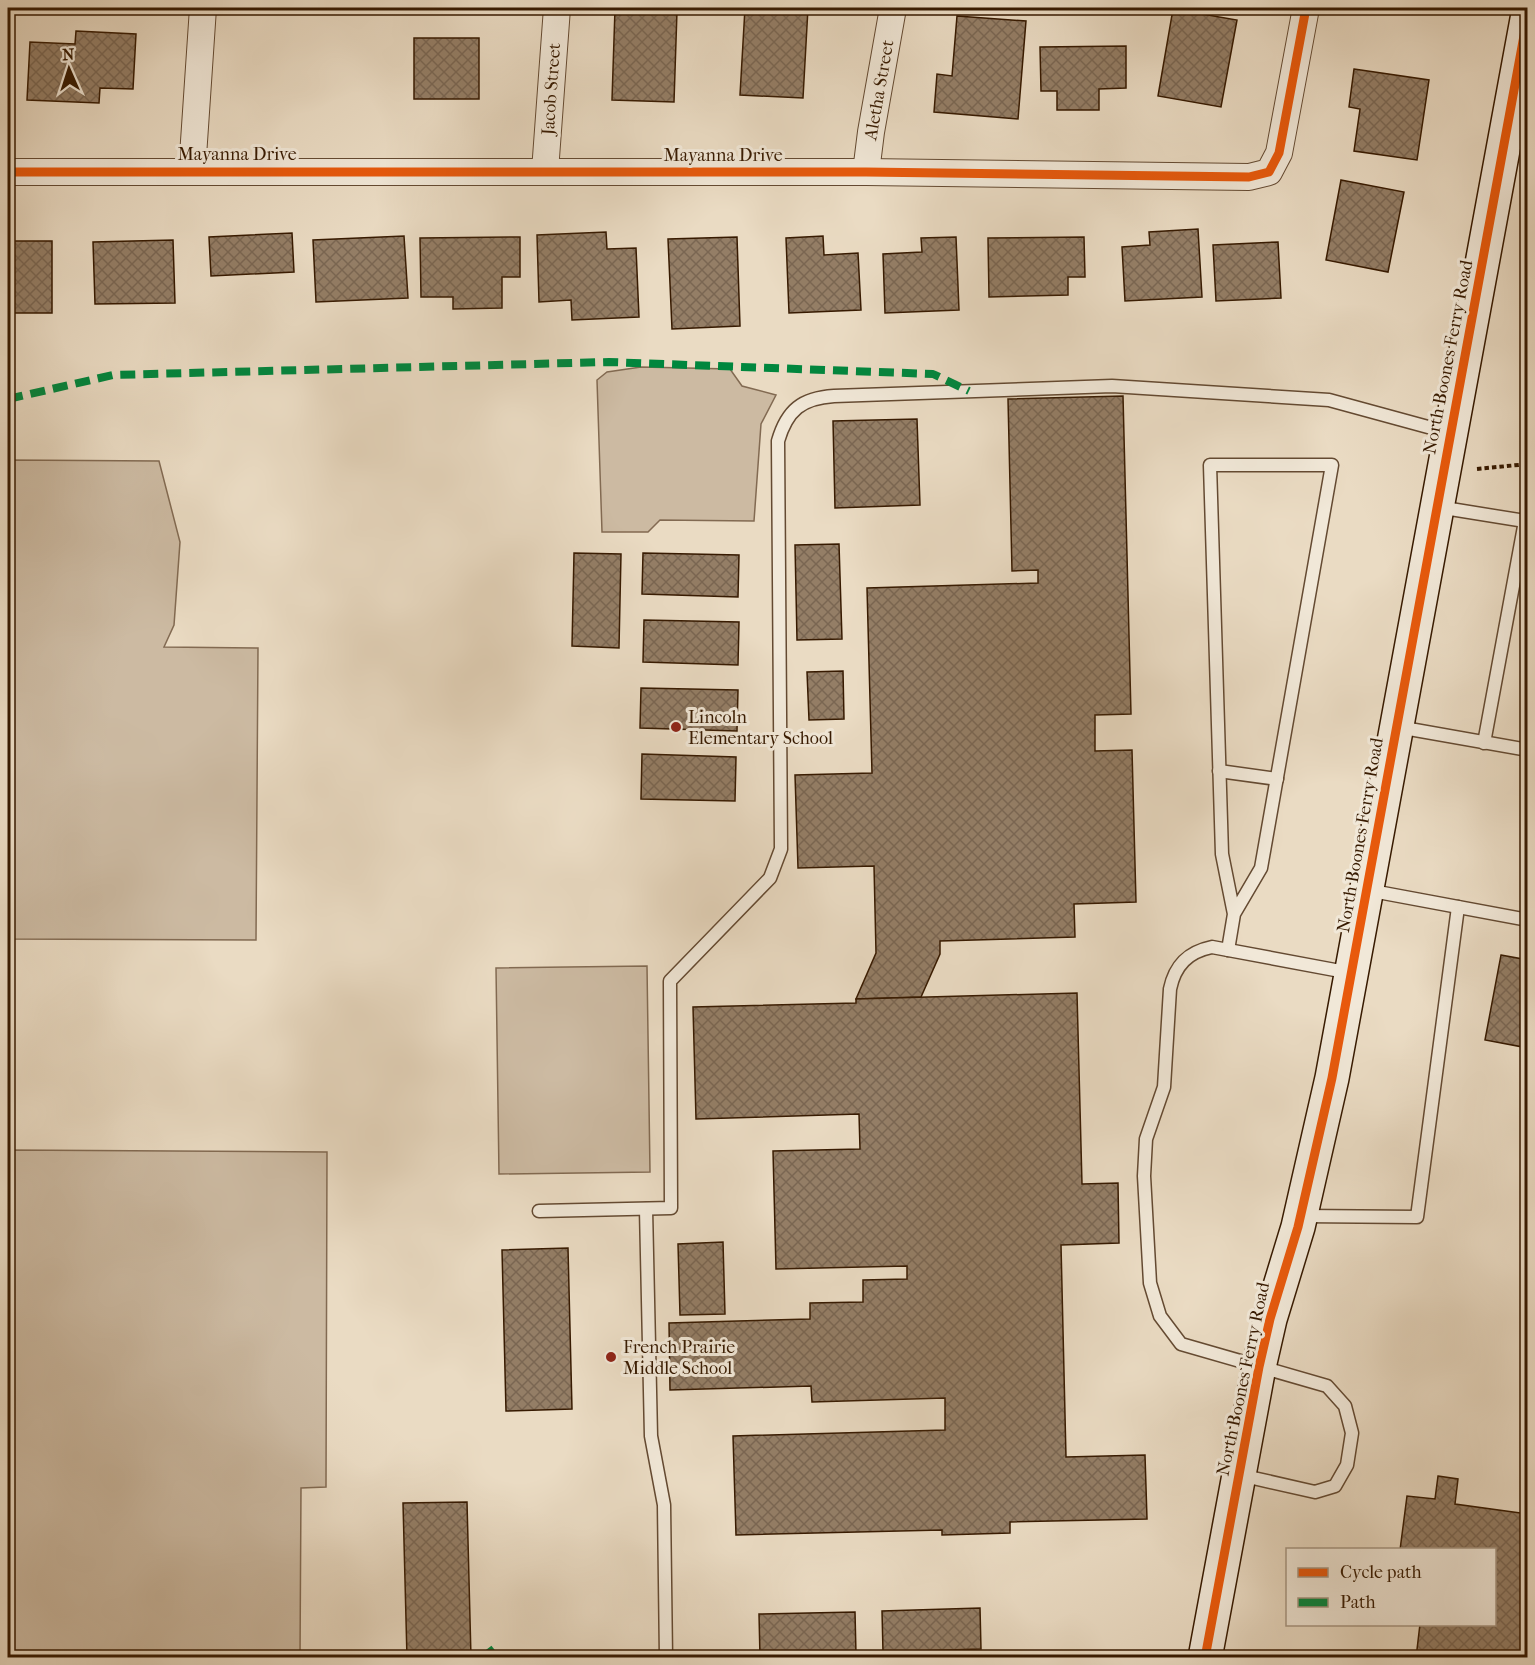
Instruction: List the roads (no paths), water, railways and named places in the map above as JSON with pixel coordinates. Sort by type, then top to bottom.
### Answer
[{"type":"main road","name":"North Boones Ferry Road","points":[[1205,1658],[1259,1367],[1270,1319],[1300,1216],[1332,1078],[1527,14]]},
{"type":"street","points":[[192,171],[203,8]]},
{"type":"street","name":"Jacob Street","points":[[545,171],[557,8]]},
{"type":"street","name":"Aletha Street","points":[[866,172],[892,8]]},
{"type":"street","name":"Mayanna Drive","points":[[8,172],[866,172],[1249,177],[1269,172],[1279,153],[1306,8]]},
{"type":"lane","points":[[539,1211],[671,1208],[670,981],[770,878],[781,849],[778,441],[791,412],[804,402],[826,396],[1112,386],[1329,400],[1451,433]]},
{"type":"lane","points":[[1228,950],[1234,914],[1222,854],[1210,465],[1332,465],[1261,868],[1234,914]]},
{"type":"lane","points":[[1437,507],[1526,519],[1484,743]]},
{"type":"lane","points":[[1397,727],[1527,750]]},
{"type":"lane","points":[[1219,771],[1277,779]]},
{"type":"lane","points":[[1367,890],[1527,920]]},
{"type":"lane","points":[[1300,1216],[1417,1217],[1458,907]]},
{"type":"lane","points":[[1238,1475],[1315,1492],[1335,1486],[1347,1465],[1352,1433],[1345,1406],[1327,1386],[1181,1344],[1160,1316],[1150,1283],[1144,1176],[1146,1139],[1164,1087],[1172,977],[1183,960],[1199,950],[1212,947],[1352,973]]},
{"type":"lane","points":[[646,1209],[651,1437],[664,1505],[666,1658]]},
{"type":"place","name":"Lincoln Elementary School","points":[[676,727]]},
{"type":"place","name":"French Prairie Middle School","points":[[611,1357]]}]
